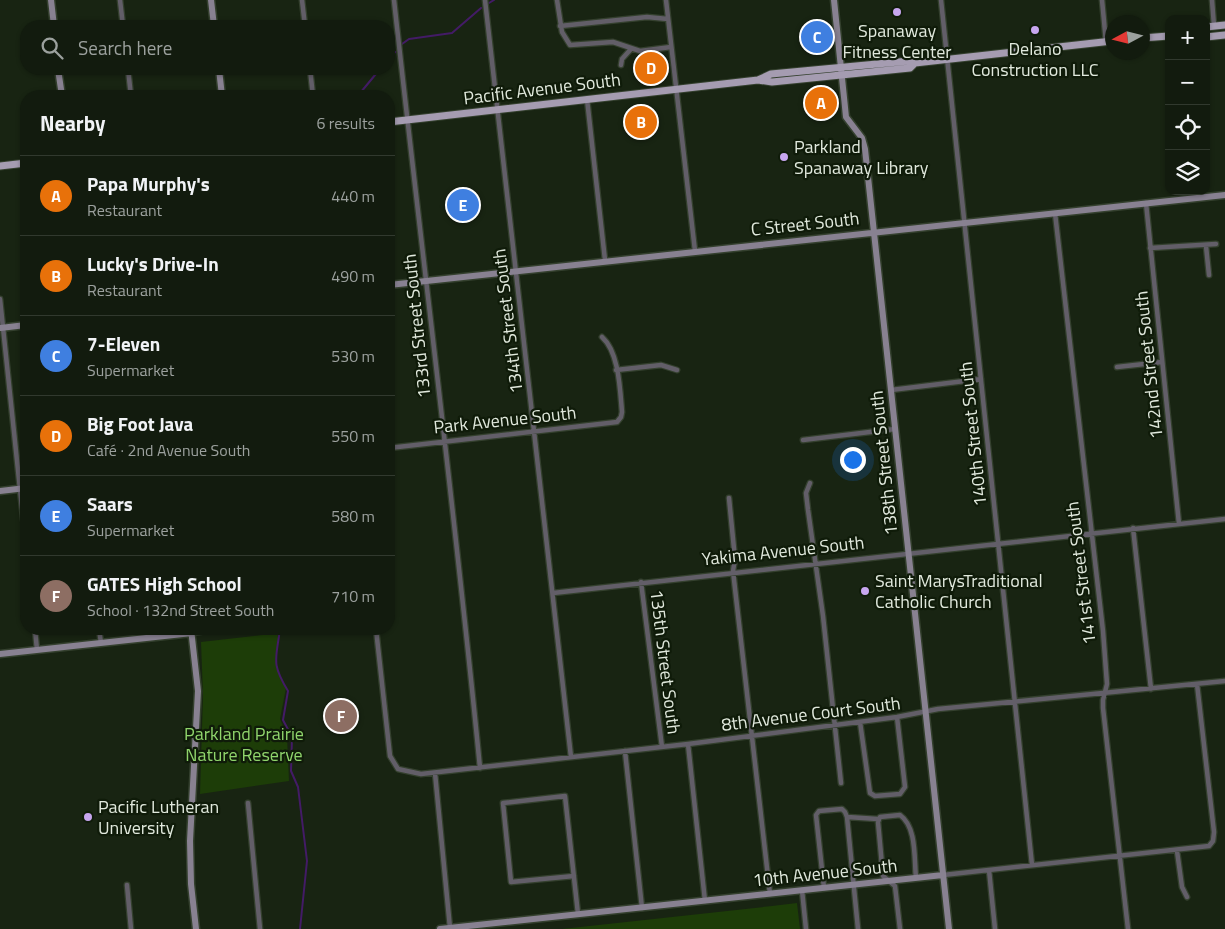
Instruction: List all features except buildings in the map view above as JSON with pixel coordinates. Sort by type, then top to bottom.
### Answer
[{"type":"main road","points":[[1210,26],[1225,25]]},
{"type":"main road","points":[[1210,37],[1225,35]]},
{"type":"main road","points":[[1150,37],[1165,36]]},
{"type":"main road","name":"Pacific Avenue South","points":[[758,80],[771,74],[909,61],[915,63],[947,60],[1105,42]]},
{"type":"main road","name":"Pacific Avenue South","points":[[395,121],[676,88],[758,80],[772,82],[910,68],[915,63]]},
{"type":"main road","points":[[0,166],[20,164]]},
{"type":"street","points":[[51,0],[53,20]]},
{"type":"street","points":[[120,0],[122,20]]},
{"type":"street","points":[[211,0],[213,20]]},
{"type":"street","points":[[302,0],[304,20]]},
{"type":"street","name":"133rd Street South","points":[[394,0],[464,601],[480,768]]},
{"type":"street","name":"134th Street South","points":[[485,0],[571,757]]},
{"type":"street","points":[[557,0],[560,26],[564,38],[570,45],[613,42],[640,51],[671,48]]},
{"type":"street","points":[[666,0],[695,251]]},
{"type":"street","name":"138th Street South","points":[[834,0],[847,119],[862,138],[864,145],[949,929]]},
{"type":"street","name":"140th Street South","points":[[941,0],[1000,542],[1032,865]]},
{"type":"street","points":[[1102,0],[1105,18]]},
{"type":"street","points":[[1212,0],[1214,26]]},
{"type":"street","points":[[560,26],[647,17],[668,19]]},
{"type":"street","points":[[621,65],[622,59],[631,49]]},
{"type":"street","points":[[59,75],[61,90]]},
{"type":"street","points":[[129,75],[130,90]]},
{"type":"street","points":[[220,75],[221,90]]},
{"type":"street","points":[[311,75],[312,90]]},
{"type":"street","points":[[587,99],[605,260]]},
{"type":"street","name":"C Street South","points":[[395,284],[874,231],[1225,195]]},
{"type":"street","name":"142nd Street South","points":[[1146,203],[1179,524]]},
{"type":"street","name":"141st Street South","points":[[1055,213],[1108,684],[1103,708],[1128,929]]},
{"type":"street","points":[[1150,248],[1216,244]]},
{"type":"street","points":[[1206,246],[1209,276]]},
{"type":"street","points":[[0,299],[20,465]]},
{"type":"street","points":[[2,328],[20,326]]},
{"type":"street","points":[[602,336],[612,350],[616,370],[661,365],[677,370]]},
{"type":"street","points":[[1117,367],[1162,362]]},
{"type":"street","name":"Park Avenue South","points":[[395,447],[613,424],[621,417],[616,370]]},
{"type":"street","points":[[891,390],[981,379]]},
{"type":"street","points":[[803,440],[895,429]]},
{"type":"street","points":[[810,483],[806,493],[816,562],[841,783]]},
{"type":"street","points":[[0,491],[20,488]]},
{"type":"street","points":[[729,498],[735,559],[733,571],[770,894]]},
{"type":"street","name":"Yakima Avenue South","points":[[553,593],[733,571],[1225,519]]},
{"type":"street","points":[[1133,528],[1151,689]]},
{"type":"street","name":"135th Street South","points":[[641,582],[662,746]]},
{"type":"street","points":[[36,635],[37,650]]},
{"type":"street","points":[[100,635],[101,643]]},
{"type":"street","points":[[0,654],[162,635]]},
{"type":"street","points":[[192,635],[198,704],[190,863],[196,929]]},
{"type":"street","name":"8th Avenue Court South","points":[[377,635],[390,756],[393,764],[401,771],[435,773],[688,744],[897,717],[938,709],[1225,681]]},
{"type":"street","name":"10th Avenue South","points":[[440,929],[1120,855],[1204,848],[1212,843],[1214,832],[1197,684]]},
{"type":"street","points":[[860,722],[872,794],[875,796],[900,794],[905,787],[897,717]]},
{"type":"street","points":[[688,744],[705,901]]},
{"type":"street","points":[[625,751],[642,908]]},
{"type":"street","points":[[435,773],[450,928]]},
{"type":"street","points":[[574,876],[511,882],[503,803],[565,796],[574,876],[578,914]]},
{"type":"street","points":[[248,803],[260,929]]},
{"type":"street","points":[[824,888],[816,815],[819,811],[837,809],[846,815],[878,819],[880,817],[898,815],[908,822],[912,837],[916,878]]},
{"type":"street","points":[[846,815],[858,929]]},
{"type":"street","points":[[878,819],[883,876],[895,886],[900,929]]},
{"type":"street","points":[[1177,851],[1182,887],[1187,898]]},
{"type":"street","points":[[990,870],[995,929]]},
{"type":"street","points":[[126,885],[131,929]]},
{"type":"street","points":[[802,890],[806,929]]},
{"type":"green space","name":"Parkland Prairie Nature Reserve","points":[[262,635],[279,635],[276,661],[286,688],[280,719],[287,736],[289,781],[200,794],[203,695],[201,642]]},
{"type":"green space","points":[[797,903],[800,929],[562,929],[772,906]]},
{"type":"waterway","points":[[489,3],[494,0]]},
{"type":"waterway","points":[[402,44],[409,39],[452,33],[481,8]]},
{"type":"waterway","points":[[363,90],[375,75]]},
{"type":"waterway","points":[[279,635],[276,661],[279,674],[288,691],[283,720],[292,737],[291,771],[298,787],[307,861],[300,929]]},
{"type":"place","name":"Spanaway Fitness Center","points":[[897,12]]},
{"type":"place","name":"Delano Construction LLC","points":[[1035,30]]},
{"type":"place","name":"7-Eleven","points":[[817,37]]},
{"type":"place","name":"Big Foot Java","points":[[651,68]]},
{"type":"place","name":"Papa Murphy's","points":[[821,103]]},
{"type":"place","name":"Lucky's Drive-In","points":[[641,122]]},
{"type":"place","name":"Parkland Spanaway Library","points":[[784,157]]},
{"type":"place","name":"Saars","points":[[463,205]]},
{"type":"place","name":"Saint MarysTraditional Catholic Church","points":[[865,591]]},
{"type":"place","name":"GATES High School","points":[[341,716]]},
{"type":"place","name":"Pacific Lutheran University","points":[[88,817]]}]
